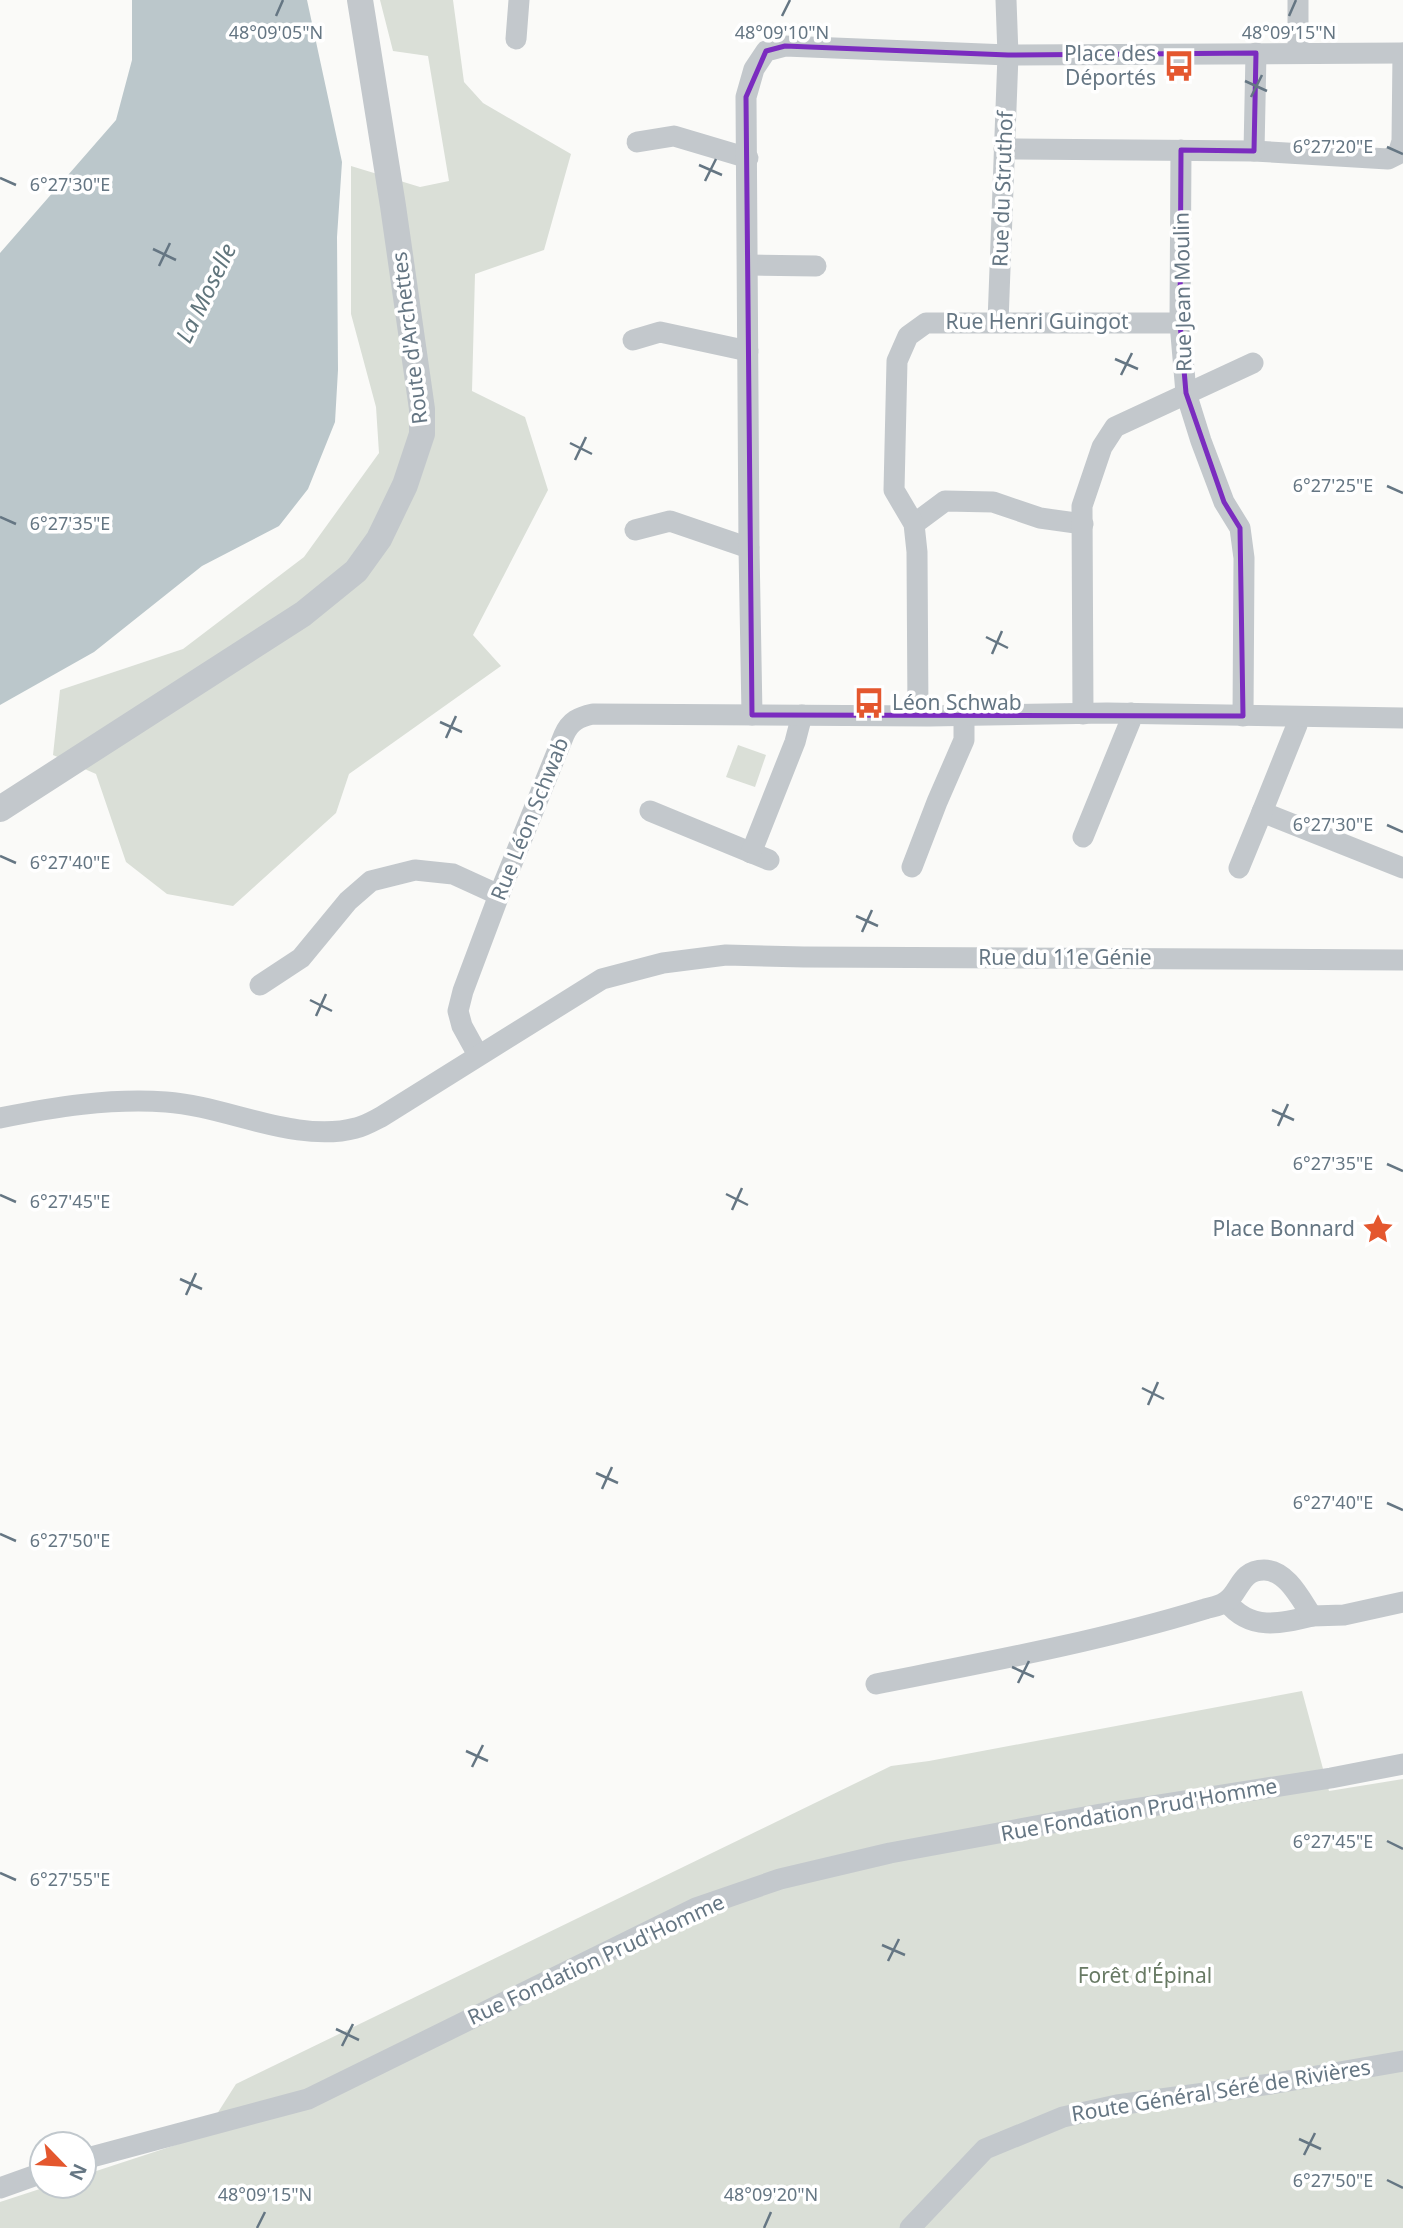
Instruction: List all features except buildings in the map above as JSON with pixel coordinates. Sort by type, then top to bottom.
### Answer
[{"type":"street","name":"Route d'Archettes","points":[[0,809],[303,614],[356,570],[379,539],[405,485],[422,434],[422,409],[360,0]]},
{"type":"street","points":[[516,39],[519,0]]},
{"type":"street","points":[[1006,0],[1007,55]]},
{"type":"street","points":[[1297,0],[1298,53]]},
{"type":"street","points":[[752,715],[746,97],[754,69],[766,51],[785,46],[1007,55],[1403,53],[1402,141],[1398,154],[1388,159],[1254,150],[1004,149]]},
{"type":"street","points":[[1254,150],[1256,53]]},
{"type":"street","name":"Rue du Struthof","points":[[998,322],[1007,55]]},
{"type":"street","points":[[637,142],[674,136],[748,158]]},
{"type":"street","name":"Rue Jean Moulin","points":[[1181,150],[1180,323],[1186,393],[1224,502],[1240,528],[1244,558],[1243,716]]},
{"type":"street","points":[[748,265],[816,266]]},
{"type":"street","name":"Rue Henri Guingot","points":[[918,715],[917,552],[914,524],[894,490],[897,361],[908,336],[926,323],[1180,323]]},
{"type":"street","points":[[633,340],[660,332],[748,351]]},
{"type":"street","points":[[1083,714],[1082,506],[1102,447],[1115,427],[1253,363]]},
{"type":"street","points":[[914,524],[945,501],[993,502],[1040,518],[1083,524]]},
{"type":"street","points":[[635,530],[670,521],[749,548]]},
{"type":"street","name":"Rue Léon Schwab","points":[[478,1055],[462,1026],[458,1011],[463,990],[568,727],[578,718],[593,713],[1130,713],[1403,718]]},
{"type":"street","points":[[1083,837],[1130,722],[1130,713]]},
{"type":"street","points":[[650,811],[760,856],[802,715]]},
{"type":"street","points":[[912,867],[964,740],[964,715]]},
{"type":"street","points":[[1239,869],[1297,725],[1297,717]]},
{"type":"street","points":[[1262,812],[1403,868]]},
{"type":"street","points":[[260,985],[301,958],[348,901],[371,881],[415,870],[453,874],[499,895]]},
{"type":"street","name":"Rue du 11e Génie","points":[[0,1118],[58,1107],[116,1102],[166,1102],[286,1127],[329,1132],[357,1128],[381,1117],[602,979],[663,963],[726,955],[1403,960]]},
{"type":"street","points":[[876,1684],[1081,1643],[1227,1602],[1242,1579],[1253,1572],[1266,1570],[1284,1577],[1312,1616]]},
{"type":"street","points":[[1227,1602],[1236,1613],[1268,1624],[1312,1616],[1344,1615],[1403,1602]]},
{"type":"street","name":"Rue Fondation Prud'Homme","points":[[98,2155],[308,2099],[696,1908],[780,1879],[890,1853],[1009,1831],[1403,1764]]},
{"type":"street","name":"Route Général Séré de Rivières","points":[[910,2228],[985,2149],[1063,2117],[1117,2105],[1271,2084],[1403,2061]]},
{"type":"street","points":[[0,2188],[28,2178]]},
{"type":"highlighted area","points":[[785,46],[1008,55],[1256,53],[1254,151],[1181,150],[1180,323],[1186,393],[1224,502],[1240,528],[1243,716],[752,715],[746,97],[766,51]]},
{"type":"green space","points":[[380,0],[453,0],[464,82],[483,103],[571,154],[544,250],[475,274],[472,391],[525,417],[548,490],[473,635],[501,666],[349,774],[336,813],[233,906],[167,894],[126,862],[96,774],[53,755],[60,690],[183,649],[304,557],[379,453],[376,407],[351,314],[351,166],[420,187],[449,181],[428,56],[393,51]]},
{"type":"green space","points":[[738,745],[766,755],[755,787],[726,777]]},
{"type":"green space","name":"Forêt d'Épinal","points":[[1302,1691],[1329,1791],[1403,1779],[1403,2228],[0,2228],[0,2202],[28,2193],[28,2200],[98,2200],[98,2170],[203,2136],[236,2084],[891,1766]]},
{"type":"water","name":"La Moselle","points":[[132,0],[307,0],[342,162],[337,237],[338,370],[335,422],[308,489],[279,526],[202,566],[94,652],[0,705],[0,253],[116,120],[132,60]]},
{"type":"place","name":"Place des Déportés","points":[[1179,66]]},
{"type":"place","name":"Léon Schwab","points":[[869,703]]},
{"type":"place","name":"Place Bonnard","points":[[1378,1229]]}]
